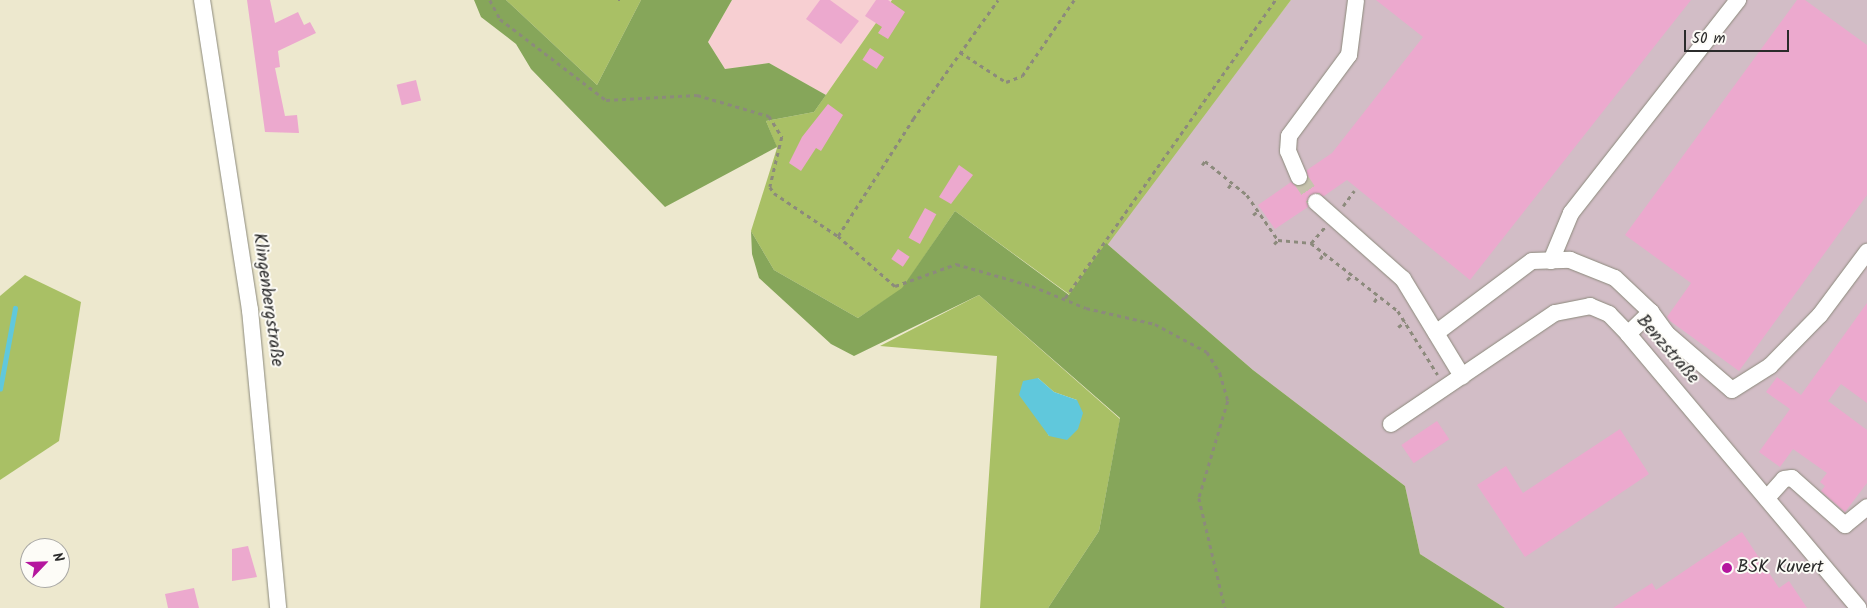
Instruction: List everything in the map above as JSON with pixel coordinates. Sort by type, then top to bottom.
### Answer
[{"type":"street","name":"Klingenbergstraße","points":[[202,0],[250,310],[278,608]]},
{"type":"street","points":[[1299,176],[1288,151],[1289,136],[1349,55],[1356,0]]},
{"type":"street","points":[[1551,261],[1571,213],[1738,0]]},
{"type":"street","points":[[1316,202],[1403,279],[1462,376]]},
{"type":"street","points":[[1436,333],[1532,261],[1570,260],[1615,278],[1651,312],[1666,333],[1732,390],[1770,366],[1820,316],[1867,252]]},
{"type":"street","name":"Benzstraße","points":[[1391,424],[1572,306],[1590,306],[1608,314],[1628,334],[1767,498],[1861,604]]},
{"type":"street","points":[[1628,334],[1651,312]]},
{"type":"street","points":[[1767,498],[1784,479],[1792,478],[1846,525],[1867,507]]},
{"type":"path","points":[[490,0],[500,19],[606,100],[698,94],[769,116],[782,137],[770,187],[838,236],[895,286],[956,264],[1065,298],[1086,308],[1155,324],[1207,352],[1220,372],[1228,401],[1199,498],[1224,608]]},
{"type":"path","points":[[838,236],[960,52],[998,0]]},
{"type":"path","points":[[960,52],[1006,82],[1022,76],[1074,0]]},
{"type":"path","points":[[1065,298],[1088,261],[1275,0]]},
{"type":"path","points":[[1202,165],[1205,160],[1232,183],[1258,211],[1278,240]]},
{"type":"path","points":[[1228,188],[1232,183]]},
{"type":"path","points":[[1344,205],[1354,192]]},
{"type":"path","points":[[1253,215],[1258,211]]},
{"type":"path","points":[[1311,243],[1332,218]]},
{"type":"path","points":[[1278,240],[1311,243],[1378,296],[1405,322],[1446,387]]},
{"type":"path","points":[[1274,244],[1278,240]]},
{"type":"path","points":[[1320,258],[1324,253]]},
{"type":"path","points":[[1347,280],[1352,275]]},
{"type":"path","points":[[1374,302],[1378,296]]},
{"type":"path","points":[[1398,327],[1405,322]]},
{"type":"shaded area","points":[[732,0],[892,0],[826,95],[769,63],[725,69],[708,42]]},
{"type":"shaded area","points":[[1291,0],[1867,0],[1867,608],[1505,608],[1420,554],[1405,486],[1253,370],[1106,243]]},
{"type":"green space","points":[[474,0],[506,0],[597,85],[641,0],[732,0],[708,42],[725,69],[769,63],[826,95],[814,112],[766,121],[777,147],[665,207],[531,69],[516,44],[481,17]]},
{"type":"green space","points":[[506,0],[641,0],[597,85]]},
{"type":"green space","points":[[892,0],[1291,0],[1070,295],[955,211],[902,289],[858,318],[774,270],[751,231],[777,148],[766,121],[814,112]]},
{"type":"green space","points":[[955,211],[1069,295],[1106,243],[1253,370],[1405,486],[1420,554],[1505,608],[1048,608],[1099,531],[1120,418],[979,295],[854,356],[831,344],[759,278],[752,254],[751,231],[774,270],[858,318],[902,288]]},
{"type":"green space","points":[[25,275],[81,302],[59,441],[0,480],[0,296]]},
{"type":"green space","points":[[979,295],[1120,419],[1099,531],[1048,608],[980,608],[997,356],[880,346]],"holes":[[[1038,378],[1054,392],[1077,400],[1049,436],[1041,420]]]},
{"type":"water","points":[[1038,378],[1054,392],[1077,400],[1083,413],[1078,429],[1067,440],[1049,436],[1019,395],[1023,381]]},
{"type":"building","points":[[247,0],[270,0],[275,23],[298,12],[304,25],[310,22],[316,33],[278,51],[280,67],[275,68],[285,116],[297,115],[299,133],[265,132]]},
{"type":"building","points":[[820,0],[830,0],[859,21],[841,44],[806,19]]},
{"type":"building","points":[[876,0],[888,0],[905,12],[888,39],[878,33],[882,27],[865,16]]},
{"type":"building","points":[[1376,0],[1691,0],[1470,280],[1347,180],[1324,196],[1309,195],[1308,207],[1275,229],[1258,205],[1291,182],[1298,187],[1307,183],[1307,170],[1332,153],[1423,37]]},
{"type":"building","points":[[1797,0],[1805,0],[1867,45],[1867,195],[1739,371],[1670,321],[1667,317],[1691,283],[1625,235]]},
{"type":"building","points":[[870,48],[884,57],[877,69],[862,60]]},
{"type":"building","points":[[416,80],[421,100],[402,105],[397,85]]},
{"type":"building","points":[[828,104],[843,115],[821,151],[816,148],[801,171],[789,163],[802,137]]},
{"type":"building","points":[[959,165],[973,175],[951,204],[939,197]]},
{"type":"building","points":[[925,208],[936,214],[920,244],[909,238]]},
{"type":"building","points":[[898,249],[910,257],[903,267],[891,259]]},
{"type":"building","points":[[1867,303],[1867,403],[1841,384],[1828,401],[1867,430],[1867,483],[1845,512],[1821,491],[1825,486],[1820,482],[1827,473],[1793,449],[1780,467],[1759,452],[1790,409],[1766,392],[1777,377],[1801,395]]},
{"type":"building","points":[[1437,421],[1449,439],[1414,463],[1401,445]]},
{"type":"building","points":[[1620,429],[1649,474],[1525,557],[1477,485],[1506,466],[1523,493]]},
{"type":"building","name":"BSK Kuvert","points":[[1742,532],[1779,588],[1789,581],[1807,608],[1613,608],[1652,583],[1656,590]]},
{"type":"building","points":[[248,546],[257,577],[232,581],[232,549]]},
{"type":"building","points":[[194,588],[199,608],[168,608],[165,594]]},
{"type":"waterway","points":[[0,389],[15,308]]},
{"type":"tunnel","points":[[1299,177],[1316,202]]},
{"type":"place","name":"BSK Kuvert","points":[[1727,568]]}]
